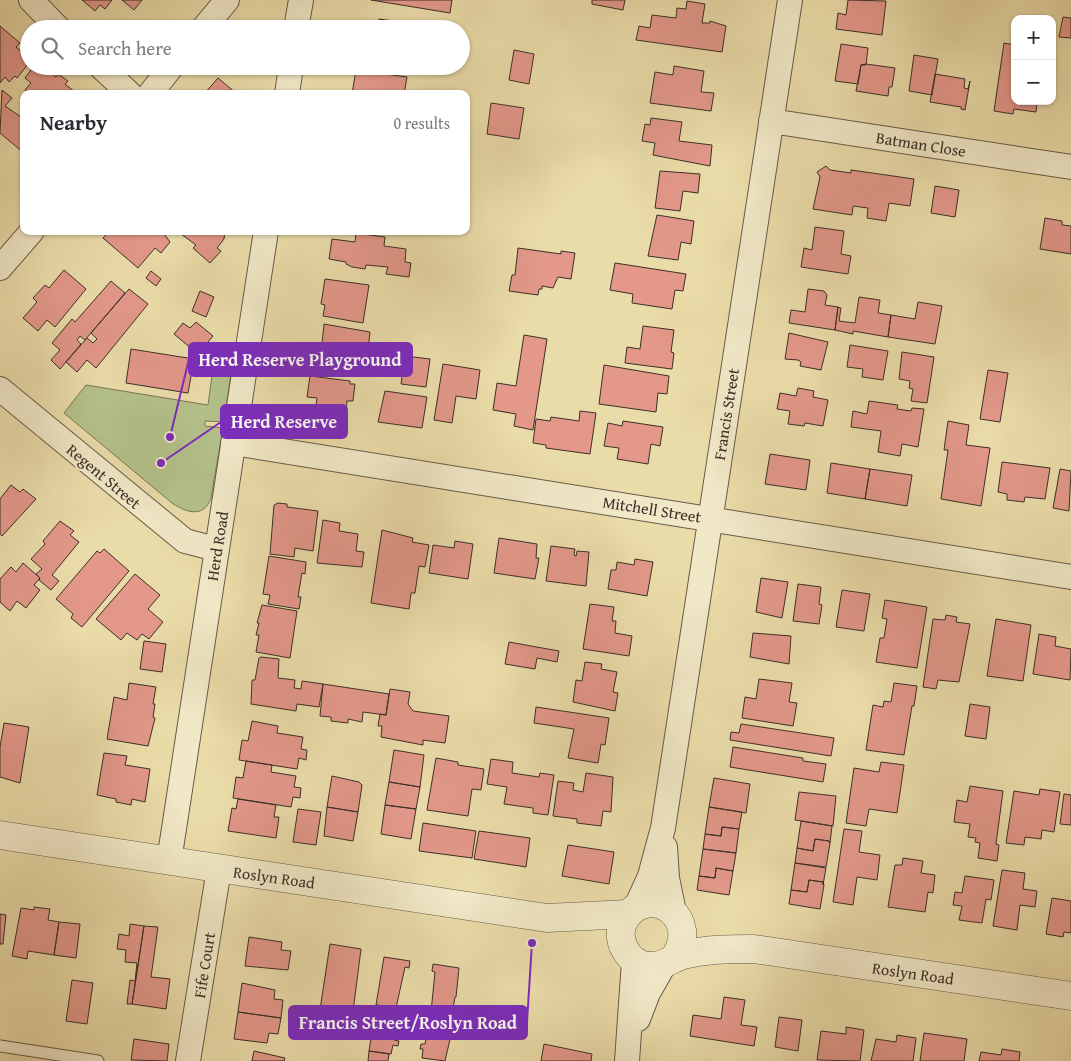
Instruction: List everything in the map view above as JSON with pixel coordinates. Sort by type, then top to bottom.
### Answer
[{"type":"street","points":[[31,0],[50,20]]},
{"type":"street","points":[[210,20],[227,0]]},
{"type":"street","points":[[298,20],[301,0]]},
{"type":"street","name":"Francis Street","points":[[632,911],[650,876],[663,828],[790,0]]},
{"type":"street","points":[[110,75],[126,90]]},
{"type":"street","points":[[153,90],[165,75]]},
{"type":"street","points":[[287,90],[289,75]]},
{"type":"street","name":"Batman Close","points":[[771,121],[1071,167]]},
{"type":"street","points":[[0,268],[29,235]]},
{"type":"street","name":"Herd Road","points":[[169,861],[265,235]]},
{"type":"street","name":"Regent Street","points":[[0,389],[185,541],[216,549]]},
{"type":"street","name":"Mitchell Street","points":[[233,443],[1071,576]]},
{"type":"street","name":"Francis Street","points":[[663,828],[667,878],[677,916]]},
{"type":"street","name":"Roslyn Road","points":[[0,835],[548,918],[632,911],[657,904],[712,935],[754,949]]},
{"type":"street","name":"Fife Court","points":[[188,1061],[219,869]]},
{"type":"street","points":[[628,1051],[628,954],[621,929],[632,911]]},
{"type":"street","points":[[628,1051],[648,993],[669,961],[680,949],[683,939],[677,916]]},
{"type":"street","name":"Roslyn Road","points":[[548,918],[654,966],[710,949],[754,949],[1071,996]]},
{"type":"lane","points":[[0,1046],[98,1061]]},
{"type":"green space","points":[[215,353],[234,353],[224,422],[205,421],[205,426],[223,428],[211,498],[208,505],[199,511],[188,511],[172,503],[64,413],[86,385],[208,405]]},
{"type":"building","points":[[82,0],[112,0],[105,9],[100,5],[95,11]]},
{"type":"building","points":[[122,0],[142,0],[134,10]]},
{"type":"building","points":[[371,0],[452,0],[450,13]]},
{"type":"building","points":[[592,0],[625,0],[623,10],[592,4]]},
{"type":"building","points":[[848,0],[886,1],[882,35],[836,29],[838,13],[846,15]]},
{"type":"building","points":[[687,1],[705,4],[702,23],[710,23],[710,21],[726,26],[722,52],[636,40],[639,26],[650,28],[652,15],[676,18],[677,8],[686,9]]},
{"type":"building","points":[[1063,17],[1071,18],[1071,38],[1059,37]]},
{"type":"building","points":[[0,26],[20,43],[16,47],[20,50],[20,74],[9,82],[5,77],[0,83]]},
{"type":"building","points":[[1004,43],[1011,44],[1011,105],[1037,105],[1036,112],[1014,109],[1013,114],[994,111]]},
{"type":"building","points":[[841,44],[868,48],[866,65],[861,65],[858,84],[835,81]]},
{"type":"building","points":[[514,50],[534,54],[529,84],[509,80]]},
{"type":"building","points":[[914,55],[938,59],[932,95],[909,91]]},
{"type":"building","points":[[861,65],[895,68],[892,87],[889,87],[888,96],[856,91]]},
{"type":"building","points":[[674,66],[704,71],[701,92],[714,93],[711,111],[650,103],[655,72],[673,75]]},
{"type":"building","points":[[935,74],[965,79],[964,88],[968,89],[970,81],[965,110],[961,109],[961,107],[930,102]]},
{"type":"building","points":[[27,75],[53,75],[56,77],[59,75],[68,81],[65,84],[72,90],[25,90],[31,83],[25,78]]},
{"type":"building","points":[[355,75],[407,77],[405,90],[353,90]]},
{"type":"building","points":[[218,78],[232,90],[208,90]]},
{"type":"building","points":[[2,90],[12,98],[5,106],[20,116],[20,150],[0,133]]},
{"type":"building","points":[[491,103],[524,108],[519,139],[487,134]]},
{"type":"building","points":[[651,118],[682,122],[679,141],[712,145],[710,166],[653,155],[655,143],[642,141],[645,124],[650,125]]},
{"type":"building","points":[[826,166],[830,170],[851,173],[851,170],[914,179],[910,206],[889,203],[886,221],[867,218],[868,208],[853,206],[852,215],[813,209],[820,177],[817,172]]},
{"type":"building","points":[[660,171],[700,174],[698,193],[683,191],[680,211],[655,208]]},
{"type":"building","points":[[935,186],[959,190],[955,217],[931,213]]},
{"type":"building","points":[[657,215],[694,221],[691,244],[681,242],[678,260],[648,256]]},
{"type":"building","points":[[1045,218],[1062,221],[1062,225],[1071,226],[1071,254],[1040,249]]},
{"type":"building","points":[[815,227],[844,231],[841,254],[851,256],[848,274],[801,267],[804,248],[812,250]]},
{"type":"building","points":[[106,235],[165,235],[170,242],[161,253],[155,248],[138,268],[103,238]]},
{"type":"building","points":[[182,235],[224,235],[224,239],[217,248],[221,251],[210,263],[193,248],[196,245]]},
{"type":"building","points":[[356,235],[370,235],[385,237],[384,246],[406,249],[405,262],[411,263],[409,277],[386,274],[388,267],[366,265],[365,269],[352,267],[346,264],[346,262],[329,259],[332,239],[355,242]]},
{"type":"building","points":[[518,248],[561,254],[561,251],[575,253],[571,279],[558,277],[553,288],[542,286],[542,289],[539,289],[538,295],[509,291],[512,275],[515,275]]},
{"type":"building","points":[[615,263],[686,274],[683,291],[675,290],[672,309],[632,303],[633,294],[610,290]]},
{"type":"building","points":[[64,270],[86,289],[55,327],[47,320],[38,331],[23,318],[37,302],[33,298],[45,285],[49,288]]},
{"type":"building","points":[[151,271],[161,279],[156,286],[146,278]]},
{"type":"building","points":[[325,279],[369,285],[363,323],[323,316],[325,305],[321,304]]},
{"type":"building","points":[[111,281],[125,293],[85,340],[80,336],[77,340],[81,344],[60,369],[51,360],[60,350],[52,343],[72,319],[75,322]]},
{"type":"building","points":[[129,289],[148,304],[96,368],[87,360],[77,372],[66,362],[87,338],[93,343],[97,339],[91,333]]},
{"type":"building","points":[[808,289],[824,291],[827,295],[825,305],[838,307],[835,330],[789,323],[791,310],[805,312]]},
{"type":"building","points":[[200,291],[214,297],[206,317],[192,311]]},
{"type":"building","points":[[859,297],[880,300],[878,313],[891,315],[888,337],[853,331],[853,334],[835,330],[838,307],[841,308],[839,321],[855,323]]},
{"type":"building","points":[[918,302],[942,306],[935,344],[888,337],[891,315],[915,319]]},
{"type":"building","points":[[196,322],[213,336],[198,354],[174,334],[183,323],[190,328]]},
{"type":"building","points":[[324,324],[370,332],[368,350],[361,349],[358,367],[338,364],[340,346],[322,343]]},
{"type":"building","points":[[643,326],[674,330],[671,352],[674,353],[672,369],[625,363],[627,347],[640,349]]},
{"type":"building","points":[[789,333],[828,342],[821,370],[800,366],[801,362],[798,360],[785,359]]},
{"type":"building","points":[[524,335],[547,339],[533,430],[514,426],[516,414],[493,410],[497,383],[516,386]]},
{"type":"building","points":[[850,345],[888,351],[883,380],[862,377],[863,369],[847,367]]},
{"type":"building","points":[[131,349],[194,359],[188,393],[126,383]]},
{"type":"building","points":[[902,352],[934,357],[927,403],[911,401],[913,389],[909,388],[910,381],[899,379]]},
{"type":"building","points":[[405,356],[430,359],[426,387],[401,384]]},
{"type":"building","points":[[443,364],[480,370],[476,399],[456,396],[452,423],[434,420]]},
{"type":"building","points":[[604,365],[669,376],[667,394],[658,393],[656,412],[599,404]]},
{"type":"building","points":[[988,370],[1008,373],[1000,422],[980,419]]},
{"type":"building","points":[[310,376],[350,381],[350,384],[355,384],[353,401],[347,401],[345,425],[314,421],[317,398],[307,397]]},
{"type":"building","points":[[798,388],[814,391],[813,397],[828,400],[823,426],[805,423],[804,426],[788,424],[790,411],[777,409],[780,393],[796,396]]},
{"type":"building","points":[[385,391],[427,397],[422,428],[378,422]]},
{"type":"building","points":[[869,401],[898,405],[897,409],[911,411],[912,408],[924,409],[918,447],[902,444],[900,456],[878,452],[881,431],[851,427],[853,411],[867,414]]},
{"type":"building","points":[[580,411],[596,413],[590,454],[546,448],[546,445],[533,443],[536,419],[550,421],[551,417],[579,421]]},
{"type":"building","points":[[623,421],[663,427],[660,446],[651,444],[648,464],[617,459],[619,448],[604,446],[608,423],[622,426]]},
{"type":"building","points":[[948,421],[969,425],[966,445],[990,448],[981,506],[941,499],[948,450],[944,450]]},
{"type":"building","points":[[770,454],[810,460],[806,490],[765,484]]},
{"type":"building","points":[[1002,462],[1050,468],[1045,499],[1025,497],[1024,502],[1007,500],[1007,494],[998,492]]},
{"type":"building","points":[[831,463],[870,469],[865,499],[827,493]]},
{"type":"building","points":[[870,469],[912,475],[907,506],[865,499]]},
{"type":"building","points":[[1060,469],[1071,471],[1069,511],[1053,508]]},
{"type":"building","points":[[11,485],[20,492],[23,489],[36,499],[2,536],[0,534],[0,499]]},
{"type":"building","points":[[278,503],[287,504],[287,507],[318,511],[313,551],[295,548],[294,557],[270,554],[274,505]]},
{"type":"building","points":[[323,520],[340,523],[339,531],[358,534],[356,551],[364,552],[362,567],[317,563]]},
{"type":"building","points":[[60,521],[74,531],[70,535],[79,542],[52,575],[59,581],[51,590],[39,580],[40,578],[36,574],[42,569],[31,559],[45,544],[43,541]]},
{"type":"building","points":[[382,530],[413,538],[412,542],[429,545],[425,567],[419,566],[415,593],[411,593],[409,609],[371,603]]},
{"type":"building","points":[[499,538],[537,544],[536,558],[539,558],[535,579],[494,573]]},
{"type":"building","points":[[455,541],[473,544],[468,579],[429,573],[433,545],[454,548]]},
{"type":"building","points":[[551,546],[575,549],[574,555],[576,556],[577,551],[589,552],[586,586],[546,581]]},
{"type":"building","points":[[104,549],[129,571],[82,627],[71,618],[73,614],[56,599],[97,551],[100,553]]},
{"type":"building","points":[[269,556],[306,562],[305,574],[302,573],[298,597],[301,597],[299,609],[268,604],[270,595],[263,594]]},
{"type":"building","points":[[635,559],[653,562],[647,596],[608,589],[611,570],[616,570],[617,562],[634,565]]},
{"type":"building","points":[[23,563],[40,578],[34,585],[40,590],[26,608],[17,601],[10,611],[0,602],[0,579],[11,567],[16,572]]},
{"type":"building","points":[[135,574],[160,595],[148,609],[163,622],[149,639],[142,634],[137,640],[127,633],[121,640],[96,619]]},
{"type":"building","points":[[761,578],[788,582],[782,618],[756,612]]},
{"type":"building","points":[[798,584],[821,587],[819,604],[822,605],[819,624],[793,621]]},
{"type":"building","points":[[842,590],[870,594],[864,631],[836,627]]},
{"type":"building","points":[[885,600],[927,607],[917,668],[876,662],[880,638],[884,638],[887,619],[882,618]]},
{"type":"building","points":[[590,604],[614,607],[612,621],[616,621],[615,633],[632,636],[629,656],[583,649]]},
{"type":"building","points":[[262,605],[297,611],[290,658],[256,652],[259,635],[256,635],[259,623],[257,623]]},
{"type":"building","points":[[946,615],[957,617],[956,622],[970,624],[959,682],[938,680],[936,689],[923,687],[933,619],[945,620]]},
{"type":"building","points":[[996,619],[1031,625],[1023,681],[987,676]]},
{"type":"building","points":[[753,633],[791,636],[789,664],[750,657]]},
{"type":"building","points":[[1039,634],[1056,637],[1055,646],[1071,649],[1070,680],[1033,674]]},
{"type":"building","points":[[144,641],[166,644],[162,672],[140,669]]},
{"type":"building","points":[[509,642],[559,651],[557,662],[537,658],[535,669],[505,664]]},
{"type":"building","points":[[259,658],[279,659],[278,678],[295,680],[294,688],[301,689],[302,681],[323,684],[319,707],[297,704],[296,711],[251,704],[252,680],[255,680]]},
{"type":"building","points":[[585,662],[602,664],[601,669],[617,672],[613,692],[618,693],[615,711],[573,702],[576,680],[582,681]]},
{"type":"building","points":[[759,679],[792,683],[789,702],[797,703],[793,726],[742,718],[745,697],[756,699]]},
{"type":"building","points":[[129,683],[156,687],[153,704],[155,704],[153,717],[155,718],[148,746],[107,739],[114,697],[127,700]]},
{"type":"building","points":[[894,683],[917,686],[904,755],[866,750],[873,705],[883,707],[884,701],[891,702]]},
{"type":"building","points":[[323,684],[389,694],[386,715],[363,712],[362,722],[348,719],[348,723],[331,721],[331,717],[320,716]]},
{"type":"building","points":[[390,689],[410,692],[408,704],[413,711],[449,716],[445,743],[423,740],[423,745],[381,737],[382,726],[378,726],[380,714],[386,715]]},
{"type":"building","points":[[970,704],[990,707],[986,739],[965,736]]},
{"type":"building","points":[[536,707],[609,718],[605,745],[601,744],[598,763],[568,758],[574,729],[534,723]]},
{"type":"building","points":[[252,721],[278,726],[277,733],[303,737],[301,749],[307,750],[306,760],[299,758],[297,769],[239,760],[242,740],[248,741]]},
{"type":"building","points":[[4,723],[29,727],[20,783],[0,777],[0,747]]},
{"type":"building","points":[[741,724],[834,738],[831,756],[730,740],[731,732],[739,733]]},
{"type":"building","points":[[733,747],[803,758],[803,761],[826,764],[823,782],[730,767]]},
{"type":"building","points":[[394,750],[424,755],[420,787],[389,782]]},
{"type":"building","points":[[104,753],[127,756],[125,765],[150,769],[145,802],[132,799],[131,805],[116,802],[116,799],[97,795]]},
{"type":"building","points":[[436,758],[458,762],[458,765],[484,769],[481,790],[472,789],[468,816],[427,810]]},
{"type":"building","points":[[491,759],[513,762],[512,773],[539,777],[540,773],[554,775],[548,815],[533,813],[533,808],[504,804],[507,787],[487,784]]},
{"type":"building","points":[[246,761],[272,765],[271,772],[296,776],[294,787],[301,788],[300,798],[293,797],[291,807],[233,798],[236,777],[243,778]]},
{"type":"building","points":[[881,762],[904,765],[897,813],[869,809],[866,826],[846,823],[854,768],[879,772]]},
{"type":"building","points":[[586,773],[613,777],[611,812],[603,811],[601,826],[577,823],[577,819],[553,816],[558,781],[574,783],[573,790],[583,792]]},
{"type":"building","points":[[332,776],[359,782],[362,785],[358,812],[327,807]]},
{"type":"building","points":[[714,778],[750,784],[746,813],[709,807]]},
{"type":"building","points":[[389,782],[420,787],[416,809],[385,805]]},
{"type":"building","points":[[970,786],[1003,791],[996,844],[999,845],[997,861],[978,858],[980,843],[975,842],[976,838],[968,837],[970,824],[954,822],[957,800],[967,802]]},
{"type":"building","points":[[1040,789],[1060,792],[1054,832],[1042,830],[1041,839],[1025,837],[1024,845],[1006,843],[1014,791],[1039,795]]},
{"type":"building","points":[[799,792],[836,796],[833,826],[795,820]]},
{"type":"building","points":[[1064,794],[1071,795],[1071,825],[1060,824]]},
{"type":"building","points":[[238,799],[276,805],[274,817],[279,817],[276,838],[228,831],[232,808],[236,809]]},
{"type":"building","points":[[385,805],[416,809],[411,839],[381,834]]},
{"type":"building","points":[[327,807],[358,812],[353,841],[324,836]]},
{"type":"building","points":[[709,807],[742,812],[739,829],[722,827],[721,836],[705,834]]},
{"type":"building","points":[[298,809],[321,812],[316,845],[293,842]]},
{"type":"building","points":[[801,821],[832,826],[830,843],[829,841],[815,839],[813,851],[797,848]]},
{"type":"building","points":[[423,823],[476,831],[472,858],[419,851]]},
{"type":"building","points":[[722,827],[739,829],[736,853],[703,849],[705,834],[721,836]]},
{"type":"building","points":[[844,829],[862,831],[859,852],[880,855],[877,880],[857,877],[853,905],[833,902]]},
{"type":"building","points":[[479,831],[530,838],[526,867],[474,859]]},
{"type":"building","points":[[815,839],[829,841],[830,843],[826,867],[795,863],[797,848],[813,851]]},
{"type":"building","points":[[568,845],[614,852],[609,884],[562,876]]},
{"type":"building","points":[[703,849],[736,853],[733,871],[716,868],[715,878],[699,876]]},
{"type":"building","points":[[903,858],[923,861],[921,873],[935,875],[933,893],[928,892],[925,912],[888,907],[895,865],[902,865]]},
{"type":"building","points":[[795,863],[826,868],[823,885],[823,882],[809,880],[807,892],[791,890]]},
{"type":"building","points":[[716,868],[733,871],[729,895],[697,890],[699,876],[715,878]]},
{"type":"building","points":[[1002,870],[1025,873],[1023,889],[1037,891],[1035,907],[1020,905],[1017,930],[993,926]]},
{"type":"building","points":[[965,876],[994,880],[991,900],[986,899],[982,923],[959,920],[962,906],[953,905],[955,892],[962,893]]},
{"type":"building","points":[[809,880],[823,882],[820,909],[789,904],[791,890],[807,892]]},
{"type":"building","points":[[1052,898],[1071,901],[1071,933],[1064,932],[1063,937],[1046,934]]},
{"type":"building","points":[[34,907],[50,909],[48,920],[59,922],[54,955],[28,951],[27,959],[12,956],[21,908],[34,910]]},
{"type":"building","points":[[0,914],[6,915],[3,944],[0,944]]},
{"type":"building","points":[[59,922],[80,924],[76,958],[54,955]]},
{"type":"building","points":[[130,924],[144,926],[132,1004],[127,1004],[130,980],[135,981],[137,963],[125,962],[126,950],[117,949],[119,934],[129,936]]},
{"type":"building","points":[[144,926],[158,927],[151,977],[170,979],[166,1009],[132,1004]]},
{"type":"building","points":[[249,937],[282,942],[281,950],[291,951],[288,970],[245,966]]},
{"type":"building","points":[[330,944],[361,949],[350,1035],[323,1031],[325,1016],[319,1016]]},
{"type":"building","points":[[384,957],[410,961],[409,968],[405,967],[396,1008],[376,1005]]},
{"type":"building","points":[[433,964],[459,968],[452,1015],[431,1012],[435,972],[432,971]]},
{"type":"building","points":[[72,980],[93,983],[87,1024],[66,1021]]},
{"type":"building","points":[[242,983],[275,990],[274,999],[283,1000],[281,1018],[238,1012]]},
{"type":"building","points":[[724,997],[745,1000],[741,1025],[757,1027],[754,1046],[690,1036],[693,1015],[721,1019]]},
{"type":"building","points":[[376,1005],[396,1008],[394,1040],[399,1041],[398,1046],[393,1045],[391,1054],[369,1051]]},
{"type":"building","points":[[238,1012],[281,1018],[278,1034],[269,1033],[267,1043],[234,1039]]},
{"type":"building","points":[[431,1012],[452,1015],[449,1034],[451,1035],[445,1061],[422,1058],[423,1049],[420,1049],[421,1044],[425,1044]]},
{"type":"building","points":[[779,1017],[802,1020],[798,1051],[775,1047]]},
{"type":"building","points":[[846,1027],[864,1030],[860,1061],[817,1060],[821,1031],[846,1034]]},
{"type":"building","points":[[924,1033],[967,1039],[964,1061],[920,1061]]},
{"type":"building","points":[[897,1035],[916,1038],[913,1061],[871,1061],[876,1039],[896,1042]]},
{"type":"building","points":[[134,1039],[169,1044],[167,1061],[131,1060]]},
{"type":"building","points":[[544,1044],[592,1054],[591,1061],[541,1061]]},
{"type":"building","points":[[1002,1049],[1020,1052],[1019,1061],[979,1061],[981,1052],[1001,1055]]},
{"type":"building","points":[[254,1051],[285,1058],[284,1061],[252,1061]]},
{"type":"building","points":[[369,1051],[389,1054],[388,1061],[368,1061]]},
{"type":"place","name":"Herd Reserve Playground","points":[[170,437]]},
{"type":"place","name":"Herd Reserve","points":[[161,463]]},
{"type":"place","name":"Francis Street/Roslyn Road","points":[[532,943]]}]
